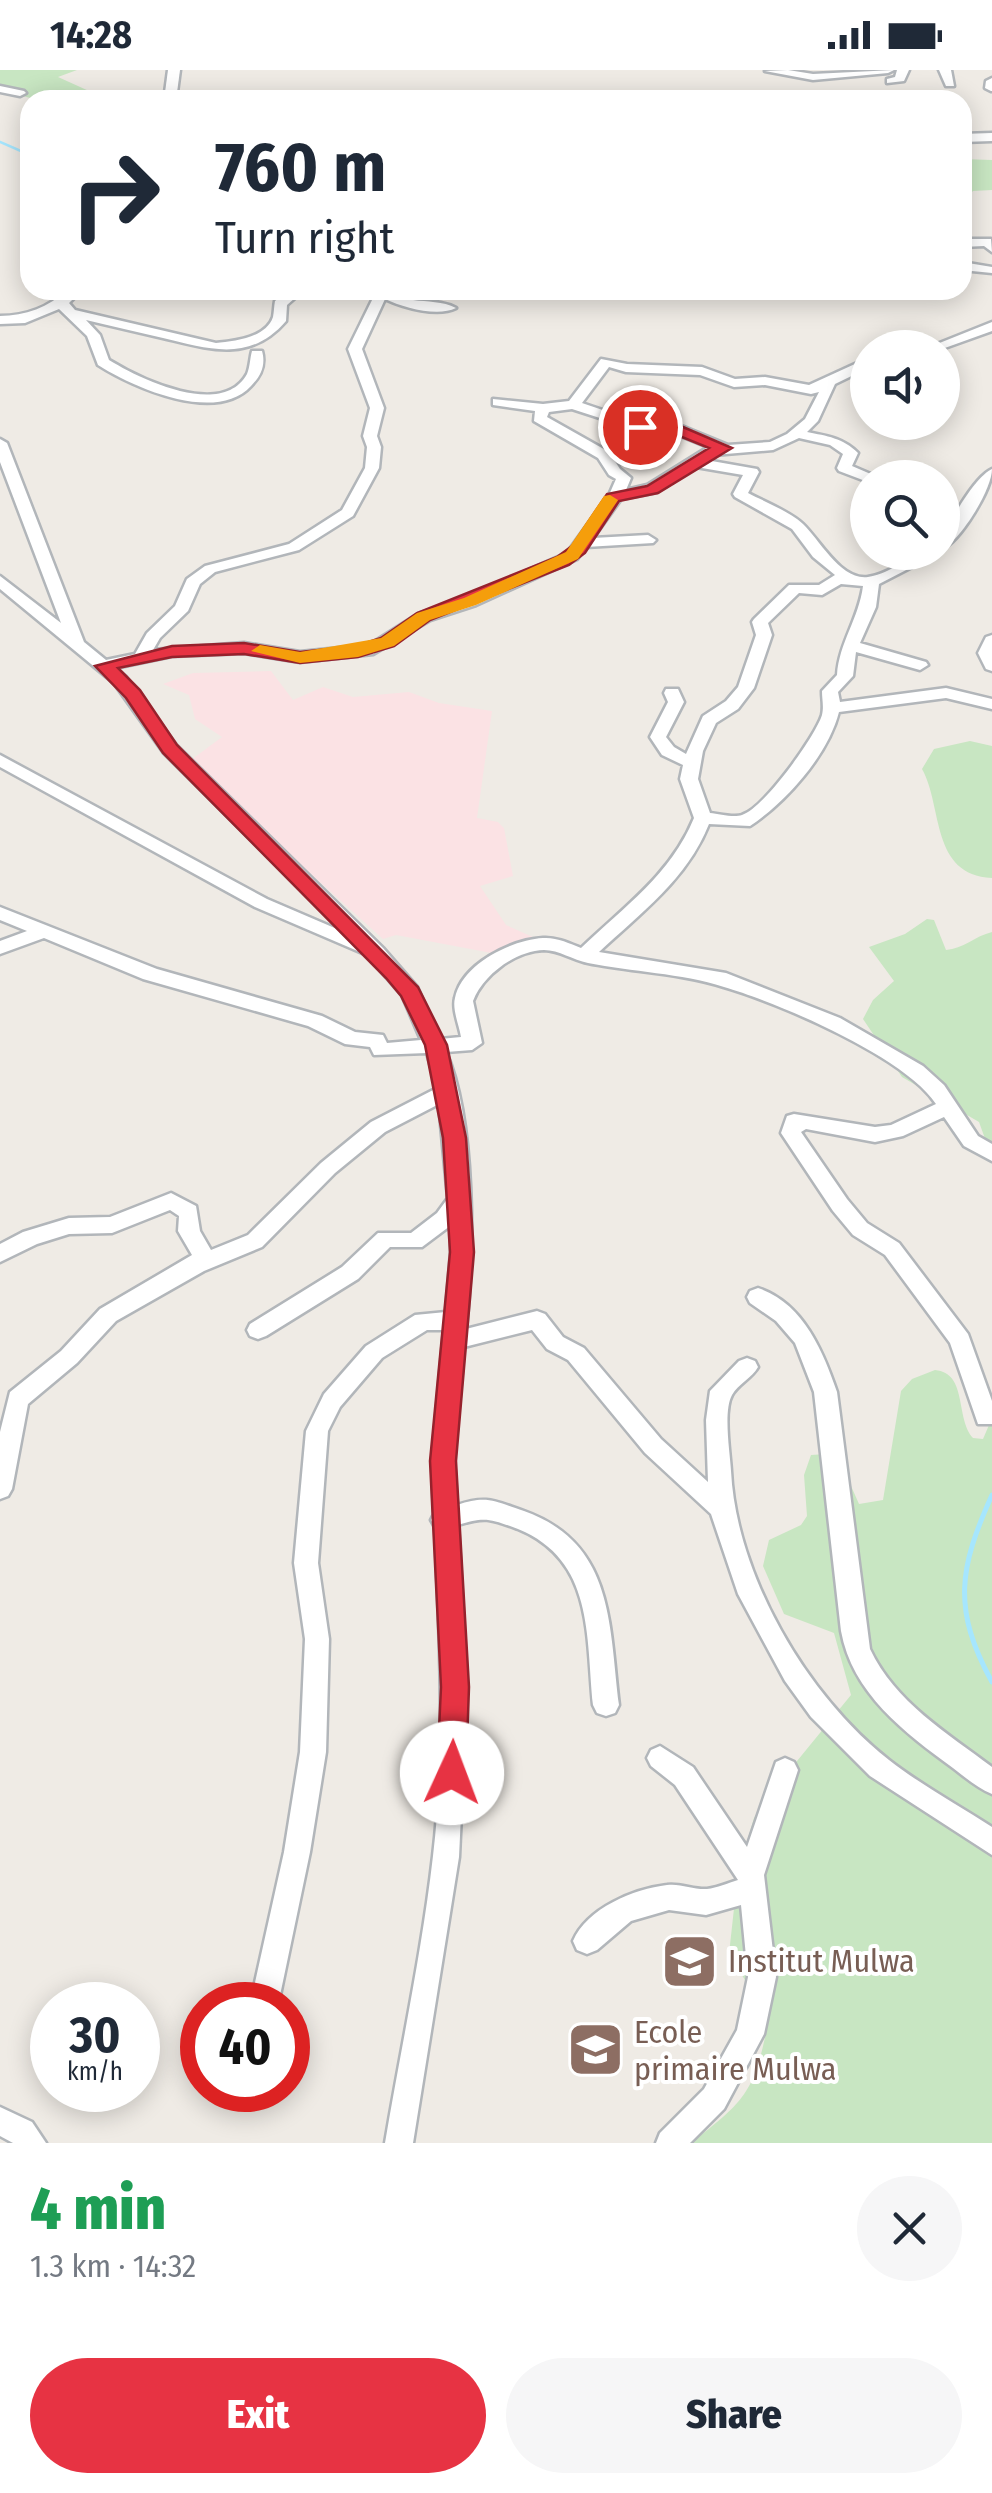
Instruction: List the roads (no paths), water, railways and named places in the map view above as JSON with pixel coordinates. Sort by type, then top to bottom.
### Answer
[{"type":"street","points":[[764,86],[846,72],[900,78],[903,70]]},
{"type":"street","points":[[945,70],[950,84]]},
{"type":"street","points":[[770,71],[813,77]]},
{"type":"street","points":[[0,89],[20,94]]},
{"type":"street","points":[[65,308],[69,300]]},
{"type":"street","points":[[0,320],[20,320],[65,308],[190,344],[232,346],[270,330],[279,321],[280,304],[285,300]]},
{"type":"street","points":[[142,656],[153,636],[182,608],[193,582],[210,569],[294,547],[348,514],[372,468],[374,447],[370,436],[377,408],[355,349],[376,300]]},
{"type":"street","points":[[397,300],[449,308]]},
{"type":"street","points":[[65,308],[92,335],[107,365],[200,400],[223,396],[253,380],[258,368],[256,354]]},
{"type":"street","points":[[960,338],[992,326]]},
{"type":"street","points":[[572,405],[606,362],[626,368],[702,371],[734,383],[764,381],[811,390],[850,372]]},
{"type":"street","points":[[616,496],[652,490],[692,462],[724,448],[774,446],[798,434],[811,421],[828,385]]},
{"type":"street","points":[[498,402],[543,408],[572,405],[640,427],[662,423],[724,448]]},
{"type":"street","points":[[104,666],[142,656],[244,648],[300,657],[373,648],[424,616],[563,561],[582,543],[616,496],[624,478],[614,472],[604,456],[539,418],[543,408]]},
{"type":"street","points":[[798,434],[842,445],[851,452],[844,468],[850,470]]},
{"type":"street","points":[[0,443],[76,642]]},
{"type":"street","points":[[692,462],[752,472],[740,494],[797,526],[818,554],[849,579]]},
{"type":"street","points":[[960,514],[992,473]]},
{"type":"street","points":[[582,543],[648,540]]},
{"type":"street","points":[[703,818],[690,788],[693,762],[709,720],[732,705],[746,688],[764,634],[762,616],[795,588],[822,590],[838,579],[871,582],[896,570]]},
{"type":"street","points":[[0,581],[133,694],[170,749],[376,953],[410,992],[436,1045],[448,1091],[462,1252],[445,1410],[443,1520],[455,1687],[448,1840],[399,2143]]},
{"type":"street","points":[[703,818],[732,822],[756,816],[778,794],[832,708],[830,690],[842,683],[850,645],[868,607],[871,582]]},
{"type":"street","points":[[992,640],[986,653],[992,666]]},
{"type":"street","points":[[850,645],[920,665]]},
{"type":"street","points":[[672,693],[676,702],[658,737],[663,748],[693,762]]},
{"type":"street","points":[[832,708],[946,693],[992,704]]},
{"type":"street","points":[[0,760],[262,903],[376,953]]},
{"type":"street","points":[[584,956],[671,874],[703,818]]},
{"type":"street","points":[[0,914],[150,974],[314,1021],[352,1039],[376,1040],[382,1050],[405,1052],[472,1042],[464,994],[490,965],[542,944],[614,964],[691,971],[753,988],[887,1052],[916,1071],[951,1109],[971,1140],[992,1153]]},
{"type":"street","points":[[0,948],[42,932]]},
{"type":"street","points":[[0,1489],[6,1414],[25,1389],[69,1357],[108,1315],[196,1265],[255,1240],[328,1168],[378,1127],[448,1091]]},
{"type":"street","points":[[951,1109],[935,1109],[890,1133],[865,1136],[794,1121],[791,1133],[860,1229],[892,1249],[960,1340],[986,1417]]},
{"type":"street","points":[[258,1330],[350,1274],[384,1238],[408,1242],[431,1231],[459,1199]]},
{"type":"street","points":[[0,1254],[30,1238],[70,1226],[112,1225],[133,1213],[171,1201],[188,1212],[189,1231],[204,1257],[196,1265]]},
{"type":"street","points":[[758,1296],[784,1310],[823,1378],[835,1440],[839,1518],[857,1647],[862,1659],[896,1704],[992,1782]]},
{"type":"street","points":[[269,1982],[300,1836],[313,1752],[317,1639],[306,1563],[318,1431],[332,1401],[374,1352],[423,1322],[454,1331],[537,1320],[555,1343],[576,1354],[653,1446],[721,1508]]},
{"type":"street","points":[[747,1367],[721,1390],[717,1420],[721,1508],[747,1587],[794,1672],[820,1709],[880,1768],[992,1842]]},
{"type":"street","points":[[443,1520],[481,1506],[542,1530],[574,1556],[595,1620],[606,1705]]},
{"type":"street","points":[[660,1758],[684,1776],[744,1884],[762,1977],[750,2034],[714,2099],[670,2143]]},
{"type":"street","points":[[587,1940],[623,1910],[669,1897],[706,1902],[744,1884],[785,1770]]},
{"type":"street","points":[[0,2121],[22,2132],[32,2143]]},
{"type":"waterway","points":[[0,142],[20,151]]},
{"type":"waterway","points":[[992,1495],[972,1545],[965,1589],[970,1632],[992,1682]]},
{"type":"place","name":"Institut Mulwa","points":[[689,1961]]},
{"type":"place","name":"Ecole primaire Mulwa","points":[[595,2050]]}]
